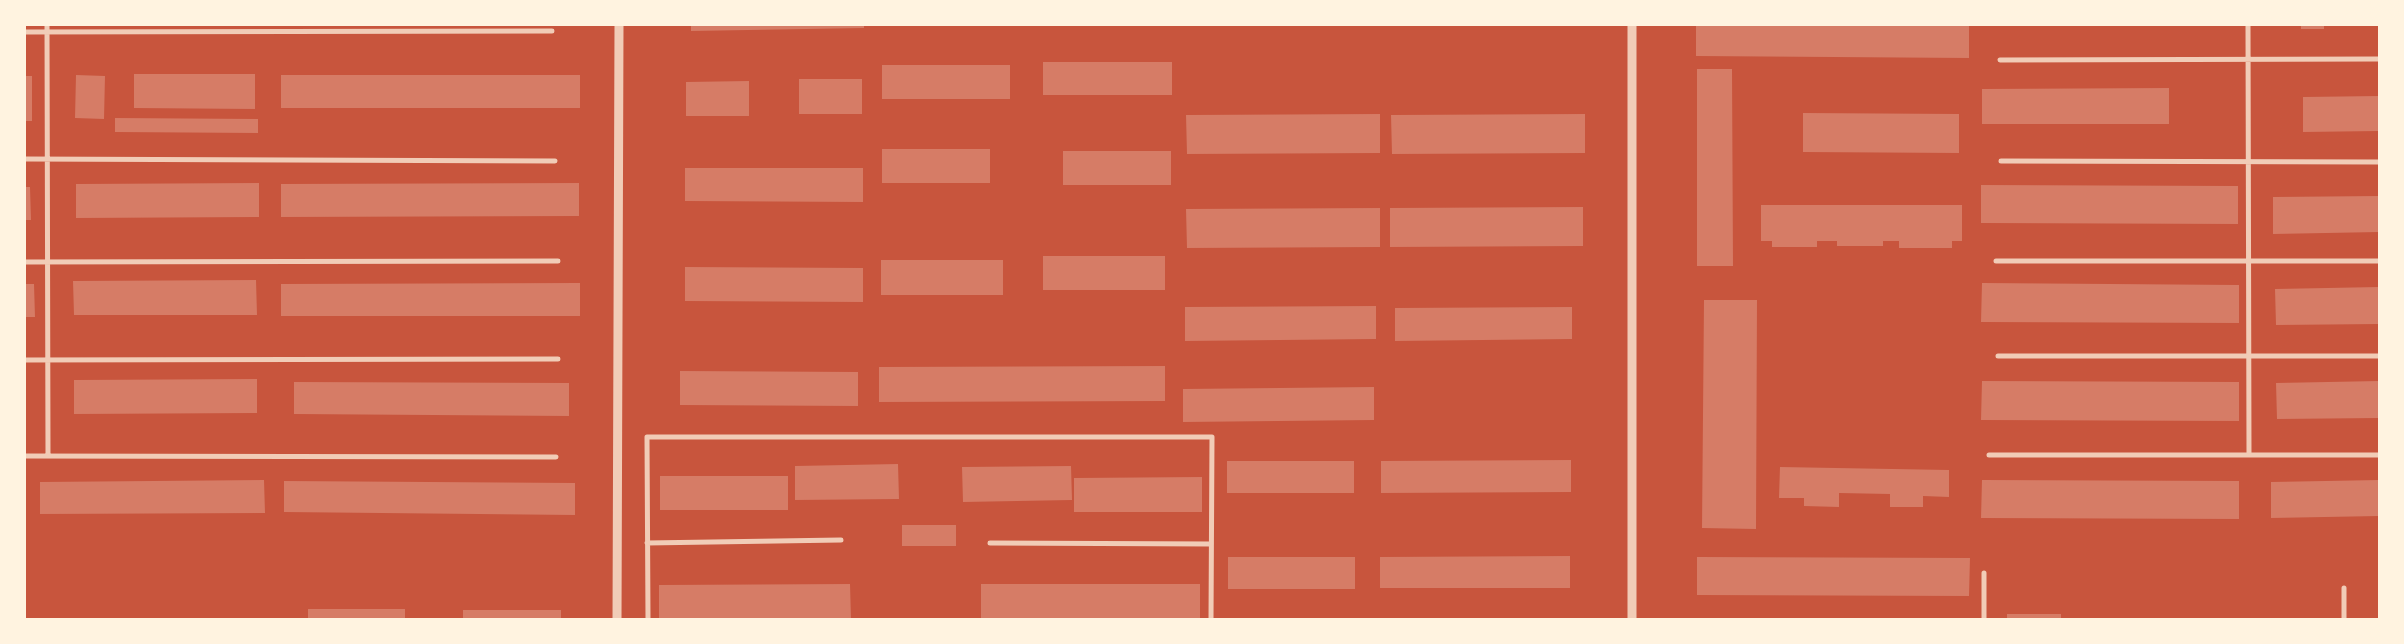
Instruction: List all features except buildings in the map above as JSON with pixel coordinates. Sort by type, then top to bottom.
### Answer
[{"type":"street","points":[[47,25],[48,456]]},
{"type":"street","points":[[617,619],[619,25]]},
{"type":"street","points":[[1632,25],[1632,619]]},
{"type":"street","points":[[2248,25],[2249,455]]},
{"type":"street","points":[[25,32],[552,31]]},
{"type":"street","points":[[2000,60],[2379,59]]},
{"type":"street","points":[[25,159],[555,161]]},
{"type":"street","points":[[2001,161],[2379,162]]},
{"type":"street","points":[[25,262],[558,261]]},
{"type":"street","points":[[1996,261],[2379,261]]},
{"type":"street","points":[[1998,356],[2379,356]]},
{"type":"street","points":[[25,360],[558,359]]},
{"type":"street","points":[[648,619],[647,437],[1212,436],[1212,619]]},
{"type":"street","points":[[1989,455],[2379,455]]},
{"type":"street","points":[[25,456],[556,457]]},
{"type":"street","points":[[647,543],[841,540]]},
{"type":"street","points":[[990,543],[1211,544]]},
{"type":"street","points":[[1984,573],[1984,619]]},
{"type":"street","points":[[2344,588],[2344,619]]}]
